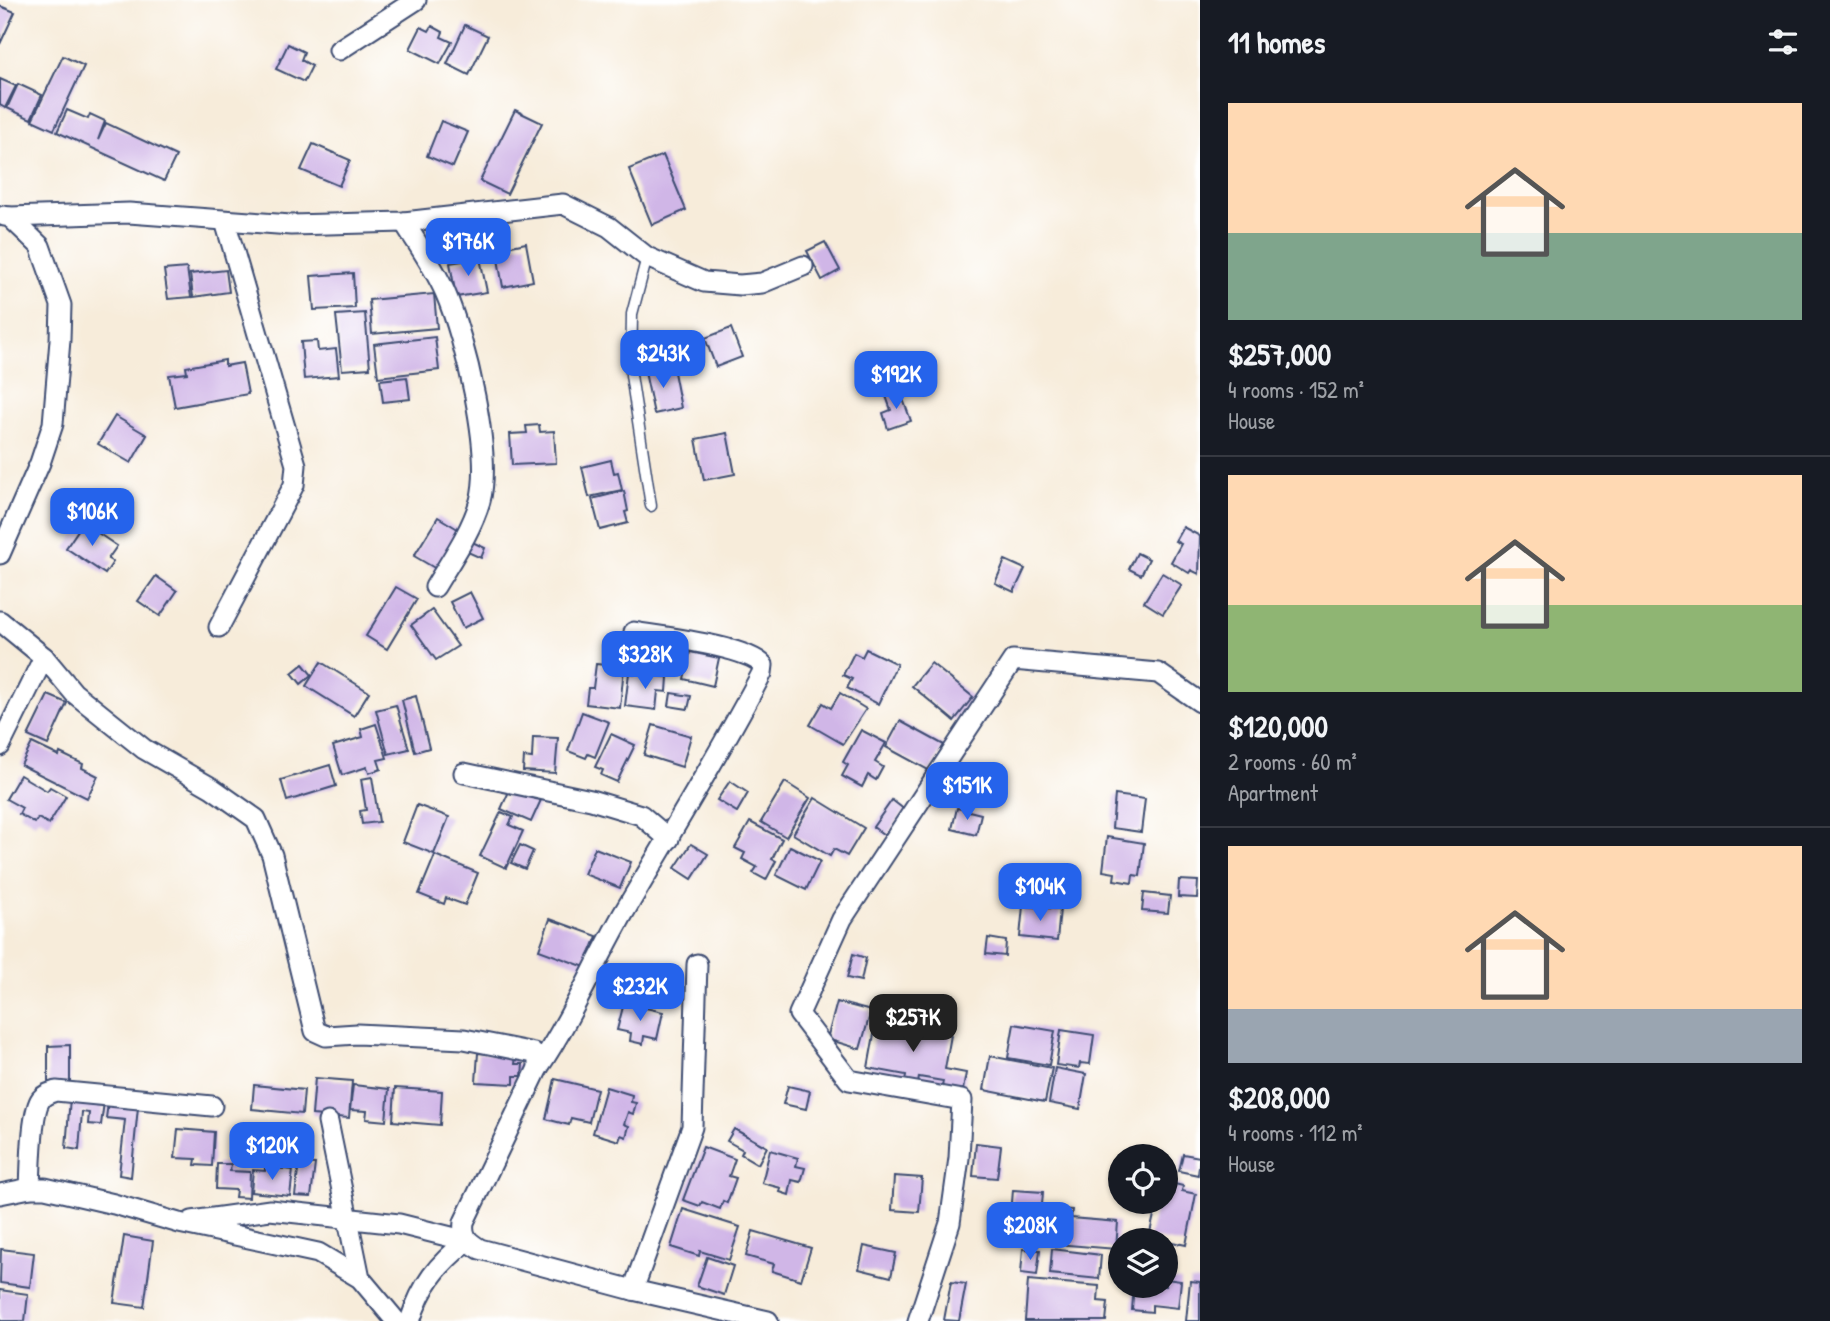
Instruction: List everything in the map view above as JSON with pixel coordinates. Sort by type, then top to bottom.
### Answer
[{"type":"street","points":[[339,50],[416,0]]},
{"type":"street","points":[[5,216],[129,213],[291,225],[404,222],[563,204],[609,227],[647,257],[705,282],[740,285],[762,283],[803,266]]},
{"type":"street","points":[[0,554],[40,463],[52,424],[61,305],[40,246],[5,216]]},
{"type":"street","points":[[219,627],[294,485],[296,465],[225,221]]},
{"type":"street","points":[[404,222],[444,290],[462,338],[479,426],[483,471],[480,501],[466,534],[435,587]]},
{"type":"street","points":[[0,621],[44,657],[74,693],[144,749],[212,788],[256,819],[272,855],[315,1031],[326,1036],[357,1034],[477,1041],[534,1053],[538,1059],[538,1068]]},
{"type":"street","points":[[467,1241],[463,1232],[464,1223],[538,1068],[569,1018],[623,914],[734,727],[762,673],[763,665],[759,660],[734,650],[634,632]]},
{"type":"street","points":[[0,746],[44,657]]},
{"type":"street","points":[[918,1321],[950,1223],[959,1158],[962,1100],[849,1080],[799,1014],[826,954],[842,919],[1013,660],[1158,673],[1200,702]]},
{"type":"street","points":[[464,773],[556,791],[641,815],[669,839]]},
{"type":"street","points":[[633,1290],[692,1127],[697,964]]},
{"type":"street","points":[[30,1188],[34,1121],[38,1103],[43,1096],[56,1090],[212,1106]]},
{"type":"street","points":[[328,1122],[360,1278]]},
{"type":"street","points":[[0,1194],[30,1188],[83,1196],[180,1223],[318,1253],[360,1278],[396,1321]]},
{"type":"street","points":[[180,1223],[270,1210],[400,1224],[467,1241],[480,1249],[633,1290],[768,1321]]},
{"type":"street","points":[[410,1321],[428,1279],[444,1259],[467,1241]]},
{"type":"lane","points":[[647,257],[632,314],[631,375],[651,506]]},
{"type":"building","points":[[0,6],[15,12],[0,44]]},
{"type":"building","points":[[465,25],[488,36],[469,75],[447,64]]},
{"type":"building","points":[[432,26],[443,32],[441,37],[452,42],[440,64],[410,49],[421,27],[429,31]]},
{"type":"building","points":[[288,44],[304,52],[301,60],[312,66],[304,82],[276,69]]},
{"type":"building","points":[[63,56],[84,66],[54,130],[32,120]]},
{"type":"building","points":[[0,79],[16,86],[5,108],[0,105]]},
{"type":"building","points":[[18,84],[42,95],[31,119],[7,108]]},
{"type":"building","points":[[67,110],[88,119],[90,114],[105,121],[98,140],[106,123],[176,156],[164,181],[57,132]]},
{"type":"building","points":[[515,110],[542,123],[507,194],[480,181]]},
{"type":"building","points":[[441,121],[468,132],[453,167],[427,156]]},
{"type":"building","points":[[313,144],[350,160],[339,186],[301,170]]},
{"type":"building","points":[[663,155],[686,210],[652,225],[629,169]]},
{"type":"building","points":[[825,242],[840,270],[822,280],[807,251]]},
{"type":"building","points":[[526,243],[533,281],[503,287],[498,259],[504,258],[502,248]]},
{"type":"building","points":[[480,258],[487,292],[456,297],[450,263]]},
{"type":"building","points":[[187,268],[191,297],[168,299],[164,270]]},
{"type":"building","points":[[226,270],[229,292],[193,297],[190,274]]},
{"type":"building","points":[[353,273],[355,308],[314,310],[311,276]]},
{"type":"building","points":[[434,294],[437,328],[372,334],[369,300]]},
{"type":"building","points":[[365,313],[370,368],[342,370],[336,315]]},
{"type":"building","points":[[731,328],[742,357],[716,367],[705,338]]},
{"type":"building","points":[[435,337],[439,370],[378,377],[374,344]]},
{"type":"building","points":[[317,341],[318,351],[336,349],[339,376],[304,379],[301,342]]},
{"type":"building","points":[[225,360],[225,366],[242,363],[248,394],[175,407],[169,375],[187,373],[186,367]]},
{"type":"building","points":[[673,367],[681,408],[654,414],[645,372]]},
{"type":"building","points":[[407,377],[410,399],[383,402],[380,380]]},
{"type":"building","points":[[900,391],[911,421],[888,429],[883,413],[891,410],[886,396]]},
{"type":"building","points":[[115,416],[147,435],[131,463],[98,444]]},
{"type":"building","points":[[539,425],[540,432],[554,431],[556,463],[512,465],[510,434],[527,433],[526,426]]},
{"type":"building","points":[[727,433],[735,474],[704,480],[696,439]]},
{"type":"building","points":[[611,460],[614,473],[618,472],[622,490],[589,497],[582,467]]},
{"type":"building","points":[[624,491],[628,523],[600,530],[592,499]]},
{"type":"building","points":[[438,517],[461,531],[438,570],[414,556]]},
{"type":"building","points":[[83,523],[117,546],[108,559],[113,562],[105,574],[66,548]]},
{"type":"building","points":[[1183,527],[1200,536],[1199,574],[1191,570],[1189,573],[1171,562],[1181,544],[1175,541]]},
{"type":"building","points":[[466,539],[485,548],[481,558],[461,549]]},
{"type":"building","points":[[1137,553],[1149,559],[1141,575],[1129,569]]},
{"type":"building","points":[[1005,560],[1025,569],[1014,592],[995,583]]},
{"type":"building","points":[[1162,573],[1182,585],[1163,614],[1144,602]]},
{"type":"building","points":[[156,576],[177,591],[160,616],[138,601]]},
{"type":"building","points":[[396,587],[417,599],[387,649],[366,636]]},
{"type":"building","points":[[470,592],[483,618],[463,628],[450,602]]},
{"type":"building","points":[[432,610],[458,646],[436,660],[411,625]]},
{"type":"building","points":[[624,638],[642,641],[640,661],[622,659]]},
{"type":"building","points":[[646,645],[675,648],[672,672],[644,669]]},
{"type":"building","points":[[866,649],[897,664],[878,704],[847,688],[852,679],[843,675],[854,653],[862,657]]},
{"type":"building","points":[[690,652],[719,658],[713,686],[684,679]]},
{"type":"building","points":[[321,662],[369,692],[354,716],[306,686]]},
{"type":"building","points":[[931,663],[973,697],[954,721],[912,686]]},
{"type":"building","points":[[303,664],[312,675],[301,684],[292,673]]},
{"type":"building","points":[[596,664],[624,667],[620,708],[586,704],[588,688],[593,688]]},
{"type":"building","points":[[629,673],[668,677],[667,692],[658,691],[656,710],[625,706]]},
{"type":"building","points":[[671,693],[691,696],[688,709],[669,706]]},
{"type":"building","points":[[840,693],[866,709],[843,744],[810,725],[823,703],[831,708]]},
{"type":"building","points":[[48,695],[67,703],[48,745],[28,736]]},
{"type":"building","points":[[416,696],[429,748],[415,752],[402,700]]},
{"type":"building","points":[[396,705],[409,749],[388,754],[376,710]]},
{"type":"building","points":[[582,712],[609,722],[595,757],[588,754],[586,758],[568,751]]},
{"type":"building","points":[[900,721],[944,745],[930,771],[886,747]]},
{"type":"building","points":[[376,724],[387,758],[378,760],[381,769],[369,773],[367,767],[342,775],[333,746],[363,737],[361,729]]},
{"type":"building","points":[[653,725],[691,736],[682,767],[644,755]]},
{"type":"building","points":[[861,730],[886,743],[875,762],[883,767],[876,780],[868,775],[862,787],[842,776],[848,765],[843,762]]},
{"type":"building","points":[[611,734],[635,745],[617,782],[601,775],[603,770],[595,767]]},
{"type":"building","points":[[533,737],[558,738],[555,773],[523,771],[524,757],[532,758]]},
{"type":"building","points":[[32,743],[83,764],[82,768],[98,776],[87,798],[21,765]]},
{"type":"building","points":[[330,765],[336,786],[287,801],[281,780]]},
{"type":"building","points":[[20,775],[47,791],[50,787],[66,796],[49,824],[38,818],[35,823],[19,814],[22,808],[6,799]]},
{"type":"building","points":[[372,777],[379,822],[362,824],[360,811],[366,810],[361,779]]},
{"type":"building","points":[[730,781],[748,793],[737,812],[717,800]]},
{"type":"building","points":[[785,782],[810,798],[786,837],[761,822]]},
{"type":"building","points":[[511,787],[541,800],[531,822],[501,809]]},
{"type":"building","points":[[1115,795],[1145,799],[1141,832],[1112,828]]},
{"type":"building","points":[[815,798],[864,828],[847,856],[834,849],[830,856],[793,834]]},
{"type":"building","points":[[892,800],[905,810],[886,836],[873,827]]},
{"type":"building","points":[[417,805],[449,817],[434,854],[403,842]]},
{"type":"building","points":[[957,808],[981,814],[976,835],[952,829]]},
{"type":"building","points":[[501,812],[513,817],[509,825],[523,831],[506,868],[480,856]]},
{"type":"building","points":[[750,822],[782,839],[772,859],[776,861],[766,880],[753,873],[757,867],[742,859],[745,853],[735,848]]},
{"type":"building","points":[[1107,837],[1144,843],[1140,876],[1133,875],[1132,883],[1114,880],[1115,873],[1103,871]]},
{"type":"building","points":[[691,844],[708,854],[692,879],[675,868]]},
{"type":"building","points":[[520,845],[533,851],[525,869],[511,863]]},
{"type":"building","points":[[790,846],[820,861],[806,890],[776,875]]},
{"type":"building","points":[[595,848],[631,862],[620,888],[584,874]]},
{"type":"building","points":[[435,855],[478,873],[465,905],[446,898],[444,904],[419,894]]},
{"type":"building","points":[[1179,880],[1198,881],[1197,898],[1178,897]]},
{"type":"building","points":[[1144,893],[1170,896],[1168,913],[1142,911]]},
{"type":"building","points":[[1023,906],[1060,909],[1057,941],[1020,937]]},
{"type":"building","points":[[550,919],[597,936],[585,967],[539,950]]},
{"type":"building","points":[[988,938],[1006,941],[1005,956],[986,954]]},
{"type":"building","points":[[853,954],[866,958],[861,981],[847,978]]},
{"type":"building","points":[[837,1002],[871,1011],[860,1049],[827,1039]]},
{"type":"building","points":[[624,1003],[663,1012],[657,1039],[644,1036],[643,1044],[630,1041],[631,1033],[617,1030]]},
{"type":"building","points":[[877,1018],[891,1020],[890,1025],[951,1035],[945,1069],[966,1073],[963,1090],[942,1087],[943,1081],[919,1077],[918,1084],[905,1081],[906,1075],[868,1068]]},
{"type":"building","points":[[1014,1024],[1055,1031],[1049,1065],[1008,1058]]},
{"type":"building","points":[[1061,1030],[1094,1035],[1090,1064],[1080,1063],[1079,1068],[1056,1065]]},
{"type":"building","points":[[70,1045],[70,1083],[48,1083],[48,1046]]},
{"type":"building","points":[[478,1053],[516,1056],[515,1064],[523,1064],[522,1076],[514,1076],[514,1084],[476,1082]]},
{"type":"building","points":[[990,1056],[1052,1068],[1045,1102],[984,1090]]},
{"type":"building","points":[[1055,1068],[1086,1074],[1080,1109],[1049,1103]]},
{"type":"building","points":[[315,1078],[352,1081],[349,1118],[312,1115]]},
{"type":"building","points":[[555,1079],[597,1089],[589,1122],[571,1118],[569,1125],[546,1119]]},
{"type":"building","points":[[254,1085],[304,1090],[302,1114],[252,1109]]},
{"type":"building","points":[[353,1085],[389,1089],[386,1121],[366,1119],[367,1111],[350,1110]]},
{"type":"building","points":[[788,1086],[810,1091],[806,1109],[783,1104]]},
{"type":"building","points":[[606,1087],[632,1095],[631,1102],[636,1103],[633,1114],[628,1112],[624,1124],[629,1126],[626,1137],[621,1135],[619,1141],[593,1133]]},
{"type":"building","points":[[395,1088],[442,1091],[440,1125],[393,1121]]},
{"type":"building","points":[[70,1098],[104,1102],[101,1125],[88,1124],[89,1113],[82,1112],[79,1150],[66,1148]]},
{"type":"building","points":[[108,1103],[138,1107],[131,1177],[119,1175],[125,1120],[106,1118]]},
{"type":"building","points":[[178,1129],[214,1132],[212,1166],[195,1165],[196,1159],[175,1158]]},
{"type":"building","points":[[734,1129],[767,1147],[758,1164],[741,1154],[743,1150],[727,1141]]},
{"type":"building","points":[[976,1143],[1001,1146],[997,1178],[973,1176]]},
{"type":"building","points":[[703,1147],[735,1159],[729,1176],[736,1178],[727,1203],[723,1201],[720,1209],[702,1202],[700,1206],[683,1200]]},
{"type":"building","points":[[770,1150],[798,1158],[796,1166],[805,1168],[801,1182],[792,1180],[789,1195],[780,1192],[781,1188],[762,1183]]},
{"type":"building","points":[[1183,1154],[1200,1157],[1198,1175],[1179,1171]]},
{"type":"building","points":[[299,1163],[315,1164],[311,1197],[295,1196]]},
{"type":"building","points":[[217,1164],[231,1164],[230,1171],[250,1172],[249,1198],[235,1197],[236,1190],[216,1189]]},
{"type":"building","points":[[265,1167],[293,1170],[290,1196],[251,1192],[253,1170],[265,1171]]},
{"type":"building","points":[[894,1176],[922,1178],[919,1212],[892,1210]]},
{"type":"building","points":[[1178,1185],[1183,1186],[1182,1191],[1196,1194],[1186,1245],[1178,1243],[1178,1228],[1151,1228],[1154,1214],[1178,1214]]},
{"type":"building","points":[[1013,1190],[1043,1192],[1041,1217],[1011,1215]]},
{"type":"building","points":[[1046,1208],[1072,1210],[1071,1218],[1118,1222],[1118,1228],[1108,1228],[1108,1248],[1044,1243]]},
{"type":"building","points":[[683,1209],[740,1227],[729,1260],[700,1251],[699,1256],[671,1247]]},
{"type":"building","points":[[1004,1222],[1040,1225],[1038,1246],[1002,1243]]},
{"type":"building","points":[[753,1231],[811,1248],[801,1280],[772,1271],[774,1264],[746,1256]]},
{"type":"building","points":[[124,1236],[153,1241],[144,1307],[114,1303]]},
{"type":"building","points":[[864,1246],[896,1253],[891,1277],[859,1269]]},
{"type":"building","points":[[1,1249],[34,1253],[30,1287],[0,1283]]},
{"type":"building","points":[[1023,1249],[1040,1250],[1037,1275],[1021,1273]]},
{"type":"building","points":[[1052,1249],[1101,1255],[1099,1279],[1050,1274]]},
{"type":"building","points":[[707,1257],[733,1266],[724,1295],[697,1286]]},
{"type":"building","points":[[1028,1280],[1099,1286],[1098,1301],[1108,1302],[1106,1321],[1025,1321]]},
{"type":"building","points":[[1178,1281],[1181,1281],[1178,1308],[1152,1305],[1152,1312],[1132,1310],[1133,1298],[1178,1298]]},
{"type":"building","points":[[1190,1281],[1200,1282],[1200,1321],[1186,1321]]},
{"type":"building","points":[[951,1282],[966,1284],[959,1321],[944,1320]]},
{"type":"building","points":[[0,1290],[28,1294],[25,1321],[0,1321]]}]
